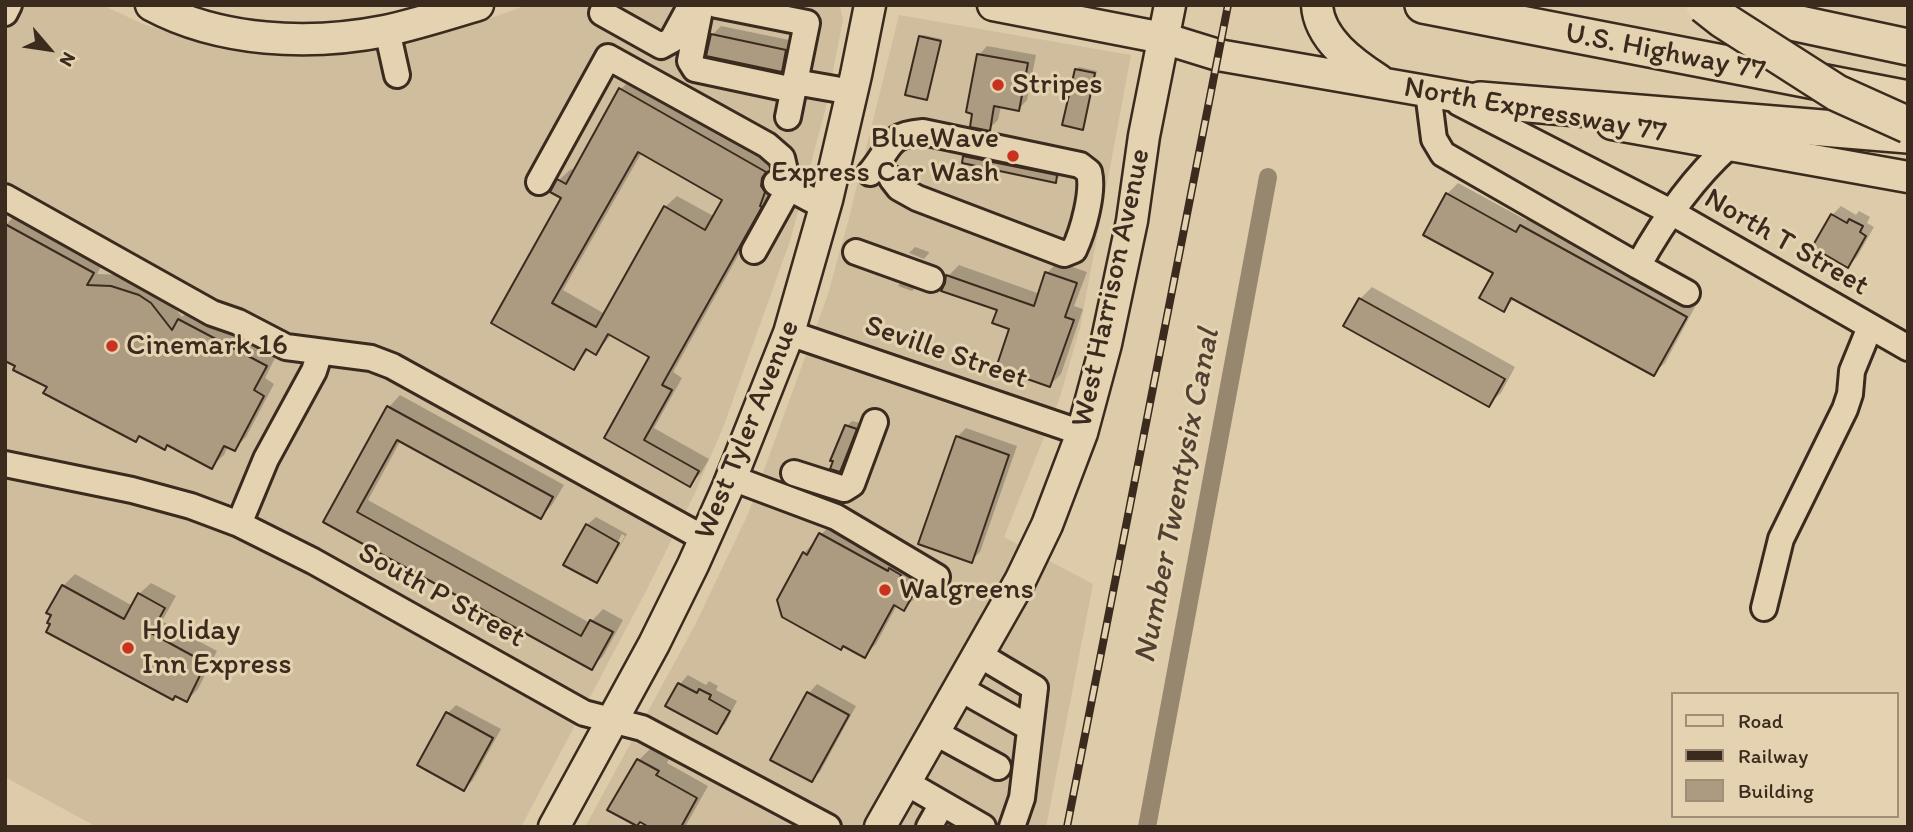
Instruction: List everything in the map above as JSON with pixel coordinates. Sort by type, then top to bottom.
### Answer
[{"type":"highway","name":"U.S. Highway 77","points":[[1423,5],[1908,99]]},
{"type":"highway","points":[[1704,5],[1837,93],[1908,125]]},
{"type":"highway","name":"U.S. Highway 77","points":[[1726,8],[1908,47]]},
{"type":"highway","points":[[1480,100],[1908,135]]},
{"type":"main road","points":[[150,5],[211,27],[265,37],[319,38],[387,30],[478,5]]},
{"type":"main road","name":"West Tyler Avenue","points":[[554,827],[654,644],[705,538],[732,478],[789,333],[825,207],[870,5]]},
{"type":"main road","name":"North Expressway 77","points":[[993,5],[1163,38],[1218,55],[1908,177]]},
{"type":"main road","name":"West Harrison Avenue","points":[[880,827],[1020,581],[1047,525],[1082,433],[1106,344],[1129,234],[1144,136],[1170,5]]},
{"type":"main road","points":[[1317,5],[1317,14],[1334,45],[1382,83]]},
{"type":"street","points":[[5,13],[9,5]]},
{"type":"street","points":[[602,13],[661,46],[672,40],[691,5]]},
{"type":"street","points":[[701,5],[690,61],[695,69],[789,89],[795,82]]},
{"type":"street","points":[[717,5],[807,23],[788,117]]},
{"type":"street","points":[[387,30],[397,75]]},
{"type":"street","points":[[539,182],[608,57],[825,207]]},
{"type":"street","points":[[795,82],[852,92]]},
{"type":"street","points":[[1434,93],[1434,139],[1443,154],[1686,293]]},
{"type":"street","name":"North T Street","points":[[1434,93],[1671,212],[1908,348]]},
{"type":"street","points":[[923,132],[1080,165],[1090,172],[1092,183],[1080,238],[1074,250],[1064,254],[917,198],[881,176],[883,157],[892,142],[902,134],[923,132]]},
{"type":"street","points":[[1638,265],[1671,212],[1706,166],[1729,146]]},
{"type":"street","points":[[754,251],[776,171]]},
{"type":"street","points":[[5,197],[212,313],[238,322],[286,347],[371,358],[392,366],[705,538]]},
{"type":"street","points":[[856,252],[931,279]]},
{"type":"street","points":[[1764,608],[1781,539],[1845,409],[1850,394],[1852,371],[1870,327]]},
{"type":"street","name":"Seville Street","points":[[789,333],[1082,433]]},
{"type":"street","points":[[239,524],[266,458],[314,371],[320,352]]},
{"type":"street","points":[[794,473],[844,489],[852,484],[874,422]]},
{"type":"street","name":"South P Street","points":[[5,464],[132,490],[191,506],[239,524],[313,561],[584,713],[642,728],[828,827]]},
{"type":"street","points":[[732,478],[836,517],[937,576]]},
{"type":"street","points":[[978,654],[1035,688],[1022,798],[1012,827]]},
{"type":"street","points":[[959,688],[1030,728]]},
{"type":"street","points":[[934,732],[998,767]]},
{"type":"street","points":[[905,782],[937,817],[980,826]]},
{"type":"shaded area","points":[[5,5],[102,5],[143,24],[220,49],[280,56],[350,53],[459,29],[528,5],[840,5],[843,20],[825,111],[790,241],[724,425],[695,493],[643,597],[521,827],[97,827],[5,777]]},
{"type":"shaded area","points":[[899,15],[1131,55],[1080,328],[1059,400],[1004,537],[1093,584],[1046,827],[585,827],[695,625],[748,514],[828,294]]},
{"type":"building","points":[[711,34],[786,50],[782,72],[706,56]]},
{"type":"building","points":[[919,36],[941,41],[927,100],[905,95]]},
{"type":"building","name":"Stripes","points":[[977,54],[1028,63],[1019,111],[994,106],[990,131],[970,127],[972,114],[966,112]]},
{"type":"building","points":[[1075,69],[1095,73],[1083,130],[1062,125]]},
{"type":"building","points":[[619,88],[766,172],[761,186],[765,192],[760,206],[762,207],[662,385],[672,390],[644,440],[699,471],[690,487],[604,438],[649,357],[608,334],[596,355],[586,349],[574,370],[491,323],[561,198],[550,192],[557,179],[566,184]],"holes":[[[638,152],[722,200],[705,230],[664,206],[596,327],[552,303]]]},
{"type":"building","points":[[963,156],[1057,175],[1056,183],[962,163]]},
{"type":"building","points":[[1446,193],[1516,232],[1520,225],[1687,317],[1654,376],[1511,298],[1504,312],[1479,298],[1493,273],[1423,235]]},
{"type":"building","points":[[1831,214],[1847,223],[1849,219],[1863,226],[1860,232],[1866,236],[1848,268],[1812,247]]},
{"type":"building","name":"Cinemark 16","points":[[5,224],[94,273],[87,285],[111,286],[139,295],[151,303],[172,330],[178,319],[267,366],[254,390],[264,396],[235,451],[224,446],[212,469],[167,445],[165,450],[139,436],[136,442],[43,393],[47,387],[13,370],[15,366],[5,361]]},
{"type":"building","points":[[1045,272],[1077,283],[1065,317],[1074,320],[1050,387],[996,368],[1009,329],[992,323],[997,310],[941,291],[946,275],[1034,306]]},
{"type":"building","points":[[1359,298],[1505,379],[1489,407],[1343,326]]},
{"type":"building","points":[[387,406],[553,497],[541,519],[397,440],[357,512],[581,636],[590,620],[613,632],[592,670],[323,522]]},
{"type":"building","points":[[845,425],[857,429],[840,472],[830,469],[833,461],[830,461]]},
{"type":"building","points":[[956,436],[1009,455],[972,563],[918,544]]},
{"type":"building","points":[[586,524],[619,543],[597,583],[563,565]]},
{"type":"building","name":"Walgreens","points":[[819,533],[888,571],[889,568],[901,575],[906,581],[903,587],[914,593],[904,611],[894,605],[865,658],[843,646],[841,650],[782,617],[777,600],[803,552],[807,555]]},
{"type":"building","name":"Holiday Inn Express","points":[[62,585],[124,619],[138,593],[165,608],[151,633],[206,663],[187,702],[175,696],[173,700],[46,632],[51,615],[46,613]]},
{"type":"building","points":[[678,683],[697,693],[699,689],[711,695],[709,699],[730,711],[717,734],[665,706]]},
{"type":"building","points":[[807,692],[849,715],[812,782],[770,760]]},
{"type":"building","points":[[446,712],[493,738],[464,791],[417,765]]},
{"type":"building","points":[[637,759],[659,771],[656,775],[697,798],[681,827],[649,827],[640,822],[637,826],[607,810]]},
{"type":"waterway","name":"Number Twentysix Canal","points":[[1147,827],[1268,177]]},
{"type":"tunnel","points":[[942,821],[953,827]]},
{"type":"railway","points":[[1067,827],[1228,5]]},
{"type":"place","name":"Stripes","points":[[998,85]]},
{"type":"place","name":"BlueWave Express Car Wash","points":[[1013,156]]},
{"type":"place","name":"Cinemark 16","points":[[112,346]]},
{"type":"place","name":"Walgreens","points":[[885,590]]},
{"type":"place","name":"Holiday Inn Express","points":[[128,648]]}]
